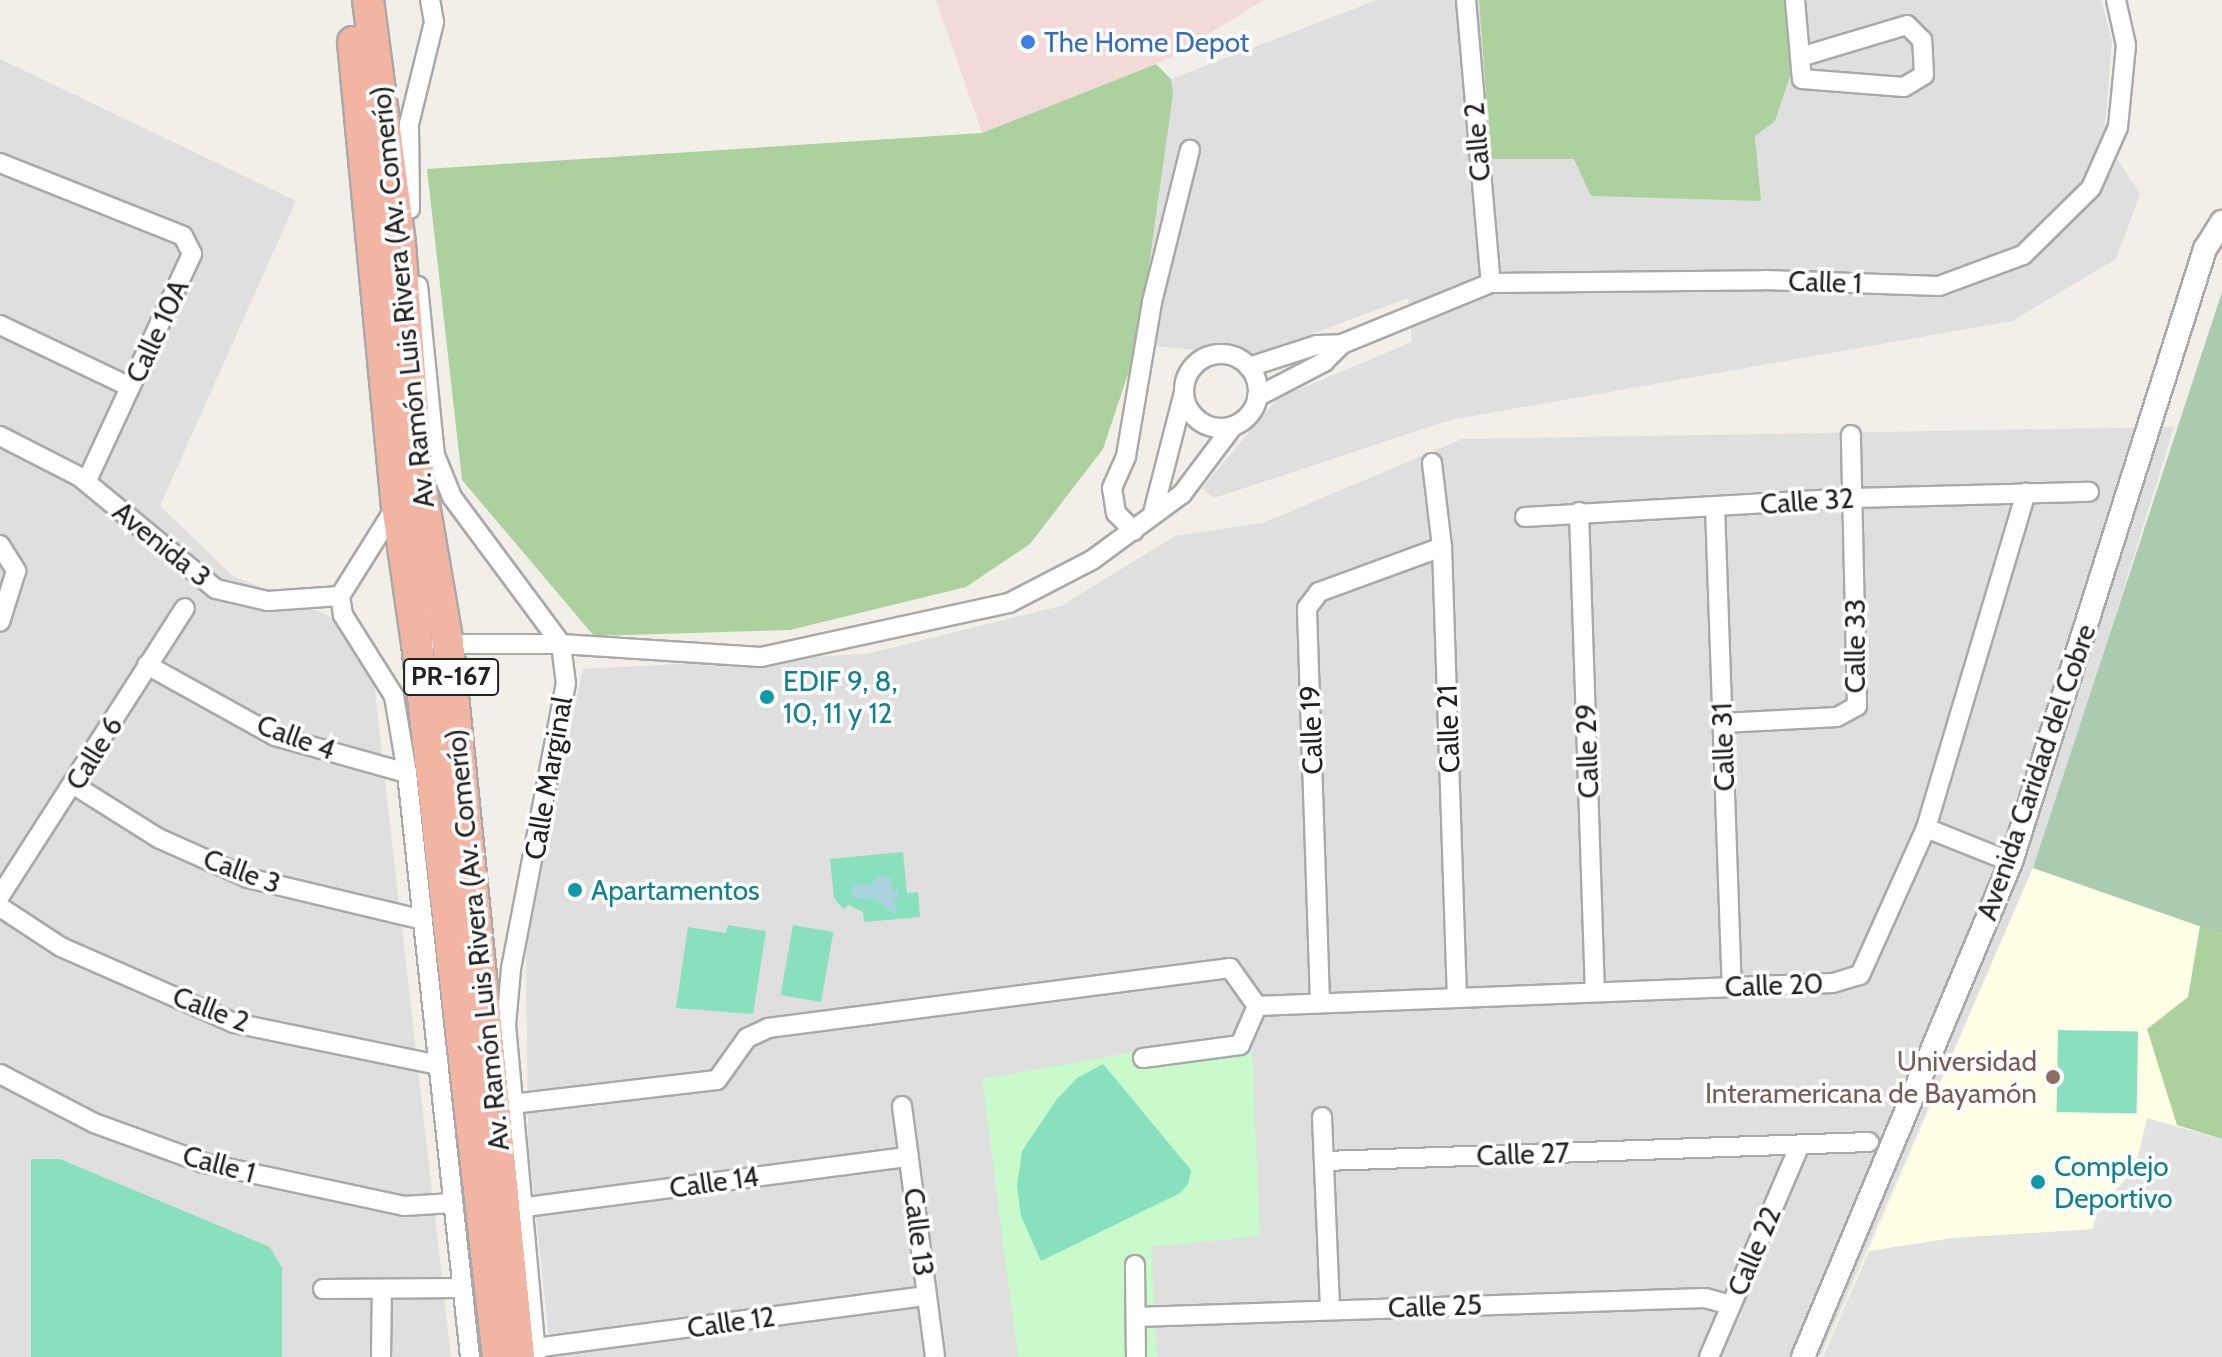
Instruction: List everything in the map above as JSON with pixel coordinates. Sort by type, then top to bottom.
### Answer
[{"type":"highway","name":"Av. Ramón Luis Rivera (Av. Comerío)","points":[[349,0],[397,505],[417,644],[498,1357]]},
{"type":"highway","name":"Av. Ramón Luis Rivera (Av. Comerío)","points":[[368,0],[400,243],[417,463],[448,644],[530,1354]]},
{"type":"street","name":"Calle Marginal","points":[[430,0],[434,22],[409,124],[407,186],[435,455],[452,497],[561,644],[566,683],[558,738],[511,969],[506,1025],[530,1354]]},
{"type":"street","name":"Calle 2","points":[[1466,0],[1491,283]]},
{"type":"street","points":[[1795,0],[1800,57],[1802,79],[1904,87],[1924,75],[1922,40],[1907,25],[1800,57]]},
{"type":"street","name":"Calle 1","points":[[1249,367],[1317,345],[1342,344],[1491,283],[1765,280],[1939,286],[2023,255],[2091,188],[2118,127],[2126,45],[2116,0]]},
{"type":"street","points":[[1134,531],[1116,513],[1112,488],[1126,456],[1152,302],[1190,150]]},
{"type":"street","name":"Calle 10A","points":[[0,163],[127,210],[183,236],[192,254],[86,482]]},
{"type":"street","name":"Avenida Caridad del Cobre","points":[[1803,1357],[2011,862],[2205,249],[2222,222]]},
{"type":"street","points":[[0,325],[130,387]]},
{"type":"street","name":"Calle 1","points":[[1257,397],[1324,362],[1342,344]]},
{"type":"street","points":[[1153,513],[1184,392],[1195,364],[1208,356],[1237,357],[1249,367],[1257,397],[1246,419],[1220,428],[1196,419],[1184,392]]},
{"type":"street","points":[[417,644],[561,644],[761,657],[1009,603],[1092,560],[1182,494],[1233,426]]},
{"type":"street","points":[[1851,435],[1853,498]]},
{"type":"street","name":"Avenida 3","points":[[0,436],[86,482],[216,589],[268,601],[340,596]]},
{"type":"street","name":"Calle 21","points":[[1432,463],[1442,547],[1457,996]]},
{"type":"street","name":"Calle 32","points":[[1525,517],[1853,498],[2089,492]]},
{"type":"street","name":"Calle 20","points":[[1257,1006],[1833,983],[1860,975],[1926,828],[2026,493]]},
{"type":"street","name":"Calle 33","points":[[1723,723],[1837,717],[1857,706],[1853,498]]},
{"type":"street","points":[[397,505],[340,596],[343,615],[394,696],[407,773],[470,1357]]},
{"type":"street","name":"Calle 31","points":[[1715,507],[1732,987]]},
{"type":"street","name":"Calle 29","points":[[1579,512],[1595,991]]},
{"type":"street","points":[[0,545],[16,571],[0,622]]},
{"type":"street","name":"Calle 19","points":[[1320,1002],[1307,608],[1319,592],[1442,547]]},
{"type":"street","name":"Calle 6","points":[[0,896],[185,608]]},
{"type":"street","name":"Calle 4","points":[[147,665],[275,736],[407,773]]},
{"type":"street","name":"Calle 3","points":[[74,785],[158,838],[248,878],[423,920]]},
{"type":"street","points":[[1926,828],[2011,862]]},
{"type":"street","name":"Calle 2","points":[[0,907],[61,947],[234,1023],[439,1065]]},
{"type":"street","points":[[512,1104],[705,1083],[726,1073],[747,1038],[761,1031],[864,1015],[1230,968],[1257,1006],[1240,1045],[1143,1058]]},
{"type":"street","name":"Calle 1","points":[[0,1074],[94,1123],[204,1163],[404,1206],[453,1203]]},
{"type":"street","name":"Calle 13","points":[[902,1106],[935,1357]]},
{"type":"street","points":[[1322,1117],[1330,1310]]},
{"type":"street","name":"Calle 27","points":[[1325,1161],[1869,1142]]},
{"type":"street","name":"Calle 22","points":[[1709,1357],[1800,1145]]},
{"type":"street","name":"Calle 14","points":[[519,1208],[909,1157]]},
{"type":"street","points":[[1135,1265],[1136,1357]]},
{"type":"street","points":[[323,1289],[462,1288]]},
{"type":"street","points":[[381,1357],[382,1289]]},
{"type":"street","name":"Calle 12","points":[[530,1354],[927,1296]]},
{"type":"street","name":"Calle 25","points":[[1137,1317],[1705,1298],[1731,1305]]},
{"type":"shaded area","points":[[936,0],[1264,0],[1170,58],[982,133]]},
{"type":"shaded area","points":[[1377,0],[2101,0],[2112,41],[2104,139],[2140,194],[2116,259],[2012,321],[1450,420],[1214,498],[1202,488],[1278,398],[1412,342],[1408,298],[1253,356],[1138,344],[1171,79]]},
{"type":"shaded area","points":[[0,59],[296,201],[160,506],[233,576],[368,632],[451,1357],[0,1357]]},
{"type":"shaded area","points":[[2222,292],[2222,934],[2033,868]]},
{"type":"shaded area","points":[[2174,427],[2047,835],[1820,1357],[551,1357],[528,1141],[526,935],[583,669],[866,654],[1061,606],[1175,536],[1263,523],[1462,439]]},
{"type":"shaded area","name":"Universidad Interamericana de Bayamón","points":[[2033,868],[2200,926],[2177,1125],[2222,1139],[2222,1357],[1823,1357]]},
{"type":"shaded area","points":[[2147,1118],[2222,1139],[2222,1357],[1823,1357],[1869,1251],[1952,1238],[2093,1229],[2096,1213],[2135,1168]]},
{"type":"green space","points":[[1479,0],[1785,0],[1791,73],[1775,121],[1755,136],[1761,201],[1591,196],[1574,159],[1491,159]]},
{"type":"green space","points":[[1156,64],[1171,79],[1173,94],[1138,344],[1103,449],[1030,544],[966,587],[790,630],[594,636],[462,480],[427,169],[982,133]]},
{"type":"green space","points":[[903,852],[907,893],[918,892],[920,917],[864,922],[863,912],[849,905],[843,909],[834,898],[830,859]]},
{"type":"green space","points":[[728,925],[766,931],[753,1014],[676,1008],[688,927],[726,933]]},
{"type":"green space","points":[[793,925],[833,932],[821,1002],[781,995]]},
{"type":"green space","points":[[2200,926],[2222,934],[2222,1139],[2177,1125],[2147,1029],[2188,997]]},
{"type":"green space","points":[[2058,1030],[2138,1031],[2137,1113],[2057,1112]]},
{"type":"green space","points":[[1251,1031],[1260,1236],[1151,1247],[1157,1357],[1018,1357],[982,1079]]},
{"type":"green space","points":[[1103,1064],[1191,1170],[1188,1184],[1180,1193],[1041,1261],[1021,1216],[1017,1186],[1022,1151],[1057,1099],[1077,1078]]},
{"type":"green space","points":[[31,1159],[60,1159],[270,1247],[282,1268],[282,1357],[31,1357]]},
{"type":"water","points":[[879,876],[892,878],[893,891],[898,891],[898,899],[892,899],[897,908],[894,914],[874,899],[851,897],[854,884],[870,885]]},
{"type":"place","name":"The Home Depot","points":[[1028,42]]},
{"type":"place","name":"EDIF 9, 8, 10, 11 y 12","points":[[767,697]]},
{"type":"place","name":"Apartamentos","points":[[575,890]]},
{"type":"place","name":"Universidad Interamericana de Bayamón","points":[[2053,1077]]},
{"type":"place","name":"Complejo Deportivo","points":[[2038,1182]]}]
